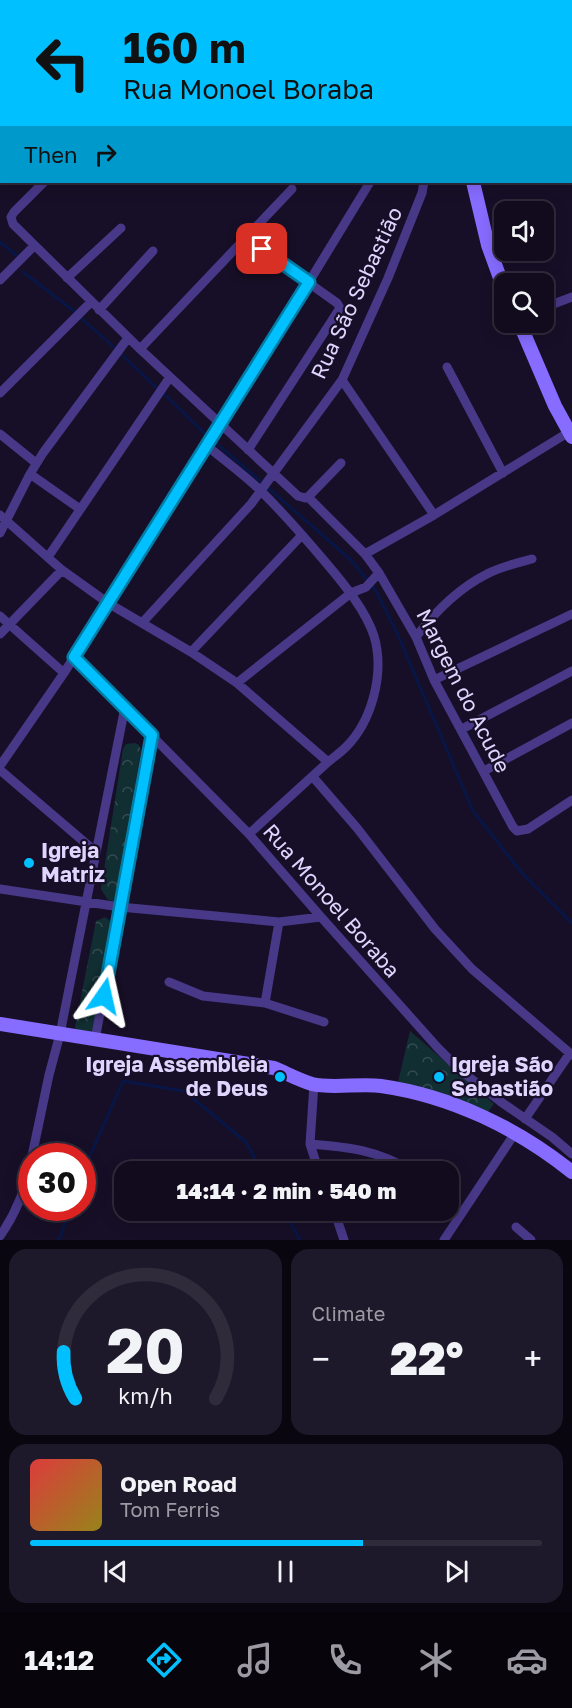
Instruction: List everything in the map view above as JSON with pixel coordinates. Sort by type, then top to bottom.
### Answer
[{"type":"street","points":[[44,183],[11,217],[18,231],[140,350],[273,474],[303,496],[365,554],[570,434],[555,406],[524,333]]},
{"type":"street","points":[[96,852],[0,768],[64,674],[369,183]]},
{"type":"street","name":"Rua São Sebastião","points":[[142,623],[261,490],[342,380],[388,278],[422,193],[424,183]]},
{"type":"street","points":[[473,183],[488,245],[498,273]]},
{"type":"street","points":[[140,350],[292,189]]},
{"type":"street","points":[[67,278],[121,228]]},
{"type":"street","points":[[247,239],[340,306],[340,312],[248,450]]},
{"type":"street","points":[[0,280],[34,246]]},
{"type":"street","points":[[99,310],[153,251]]},
{"type":"street","points":[[554,304],[572,297]]},
{"type":"street","points":[[0,393],[91,302]]},
{"type":"street","points":[[0,533],[3,517],[36,463],[128,338]]},
{"type":"street","points":[[447,367],[503,473]]},
{"type":"street","points":[[48,557],[170,377]]},
{"type":"street","points":[[342,380],[434,515]]},
{"type":"street","points":[[0,434],[36,463]]},
{"type":"street","points":[[209,440],[261,490],[351,593],[374,636],[379,668],[375,693],[356,736],[249,834]]},
{"type":"street","points":[[303,496],[341,463]]},
{"type":"street","points":[[30,474],[80,508]]},
{"type":"street","points":[[3,517],[62,570],[108,603],[191,652],[237,683],[328,762]]},
{"type":"street","points":[[191,652],[302,535]]},
{"type":"street","name":"Margem do Acude","points":[[365,554],[376,577],[416,637],[434,680],[513,827],[517,831],[528,829],[572,800]]},
{"type":"street","points":[[416,637],[431,617],[470,583],[489,572],[532,559]]},
{"type":"street","points":[[0,634],[62,570]]},
{"type":"street","points":[[237,683],[351,593],[366,587],[376,577]]},
{"type":"street","points":[[434,680],[572,614]]},
{"type":"street","points":[[0,616],[64,674]]},
{"type":"street","name":"Rua Monoel Boraba","points":[[74,657],[249,834],[321,918],[460,1070],[572,1154]]},
{"type":"street","points":[[462,729],[572,671]]},
{"type":"street","points":[[35,1143],[60,1034],[124,707]]},
{"type":"street","points":[[484,771],[572,723]]},
{"type":"street","points":[[95,1040],[152,735]]},
{"type":"street","points":[[313,777],[357,828],[435,929],[472,969],[571,1054],[525,1119]]},
{"type":"street","points":[[0,889],[120,907],[279,922],[321,918]]},
{"type":"street","points":[[265,1003],[279,922]]},
{"type":"street","points":[[169,982],[203,996],[265,1003],[324,1022]]},
{"type":"street","points":[[0,1024],[274,1068],[314,1084],[379,1085],[411,1091],[449,1102],[487,1118],[572,1172]]},
{"type":"street","points":[[314,1084],[309,1144],[315,1161]]},
{"type":"street","points":[[444,1240],[515,1134]]},
{"type":"street","points":[[309,1144],[355,1148],[396,1161]]},
{"type":"street","points":[[0,1236],[18,1204]]},
{"type":"street","points":[[338,1221],[344,1240]]},
{"type":"street","points":[[516,1227],[531,1240]]},
{"type":"green space","points":[[135,743],[141,750],[114,901],[108,900],[101,889],[123,749],[126,744]]},
{"type":"green space","points":[[105,917],[110,921],[111,928],[96,1031],[88,1038],[78,1034],[75,1027],[96,921]]},
{"type":"green space","points":[[410,1031],[494,1104],[487,1113],[421,1088],[398,1082]]},
{"type":"waterway","points":[[0,242],[16,255]]},
{"type":"waterway","points":[[23,272],[74,311]]},
{"type":"waterway","points":[[80,317],[116,349]]},
{"type":"waterway","points":[[122,355],[159,390]]},
{"type":"waterway","points":[[162,392],[204,433],[263,483]]},
{"type":"waterway","points":[[267,487],[351,560],[376,591],[397,633],[473,811],[522,873],[572,923]]},
{"type":"waterway","points":[[96,1143],[123,1081],[184,1091],[246,1142],[256,1161]]},
{"type":"waterway","points":[[59,1240],[66,1221]]},
{"type":"waterway","points":[[290,1221],[300,1240]]},
{"type":"place","name":"Igreja Matriz","points":[[29,863]]},
{"type":"place","name":"Igreja Assembleia de Deus","points":[[280,1077]]},
{"type":"place","name":"Igreja São Sebastião","points":[[439,1077]]},
{"type":"route","points":[[104,996],[152,735],[74,657],[309,282],[262,249]]}]
